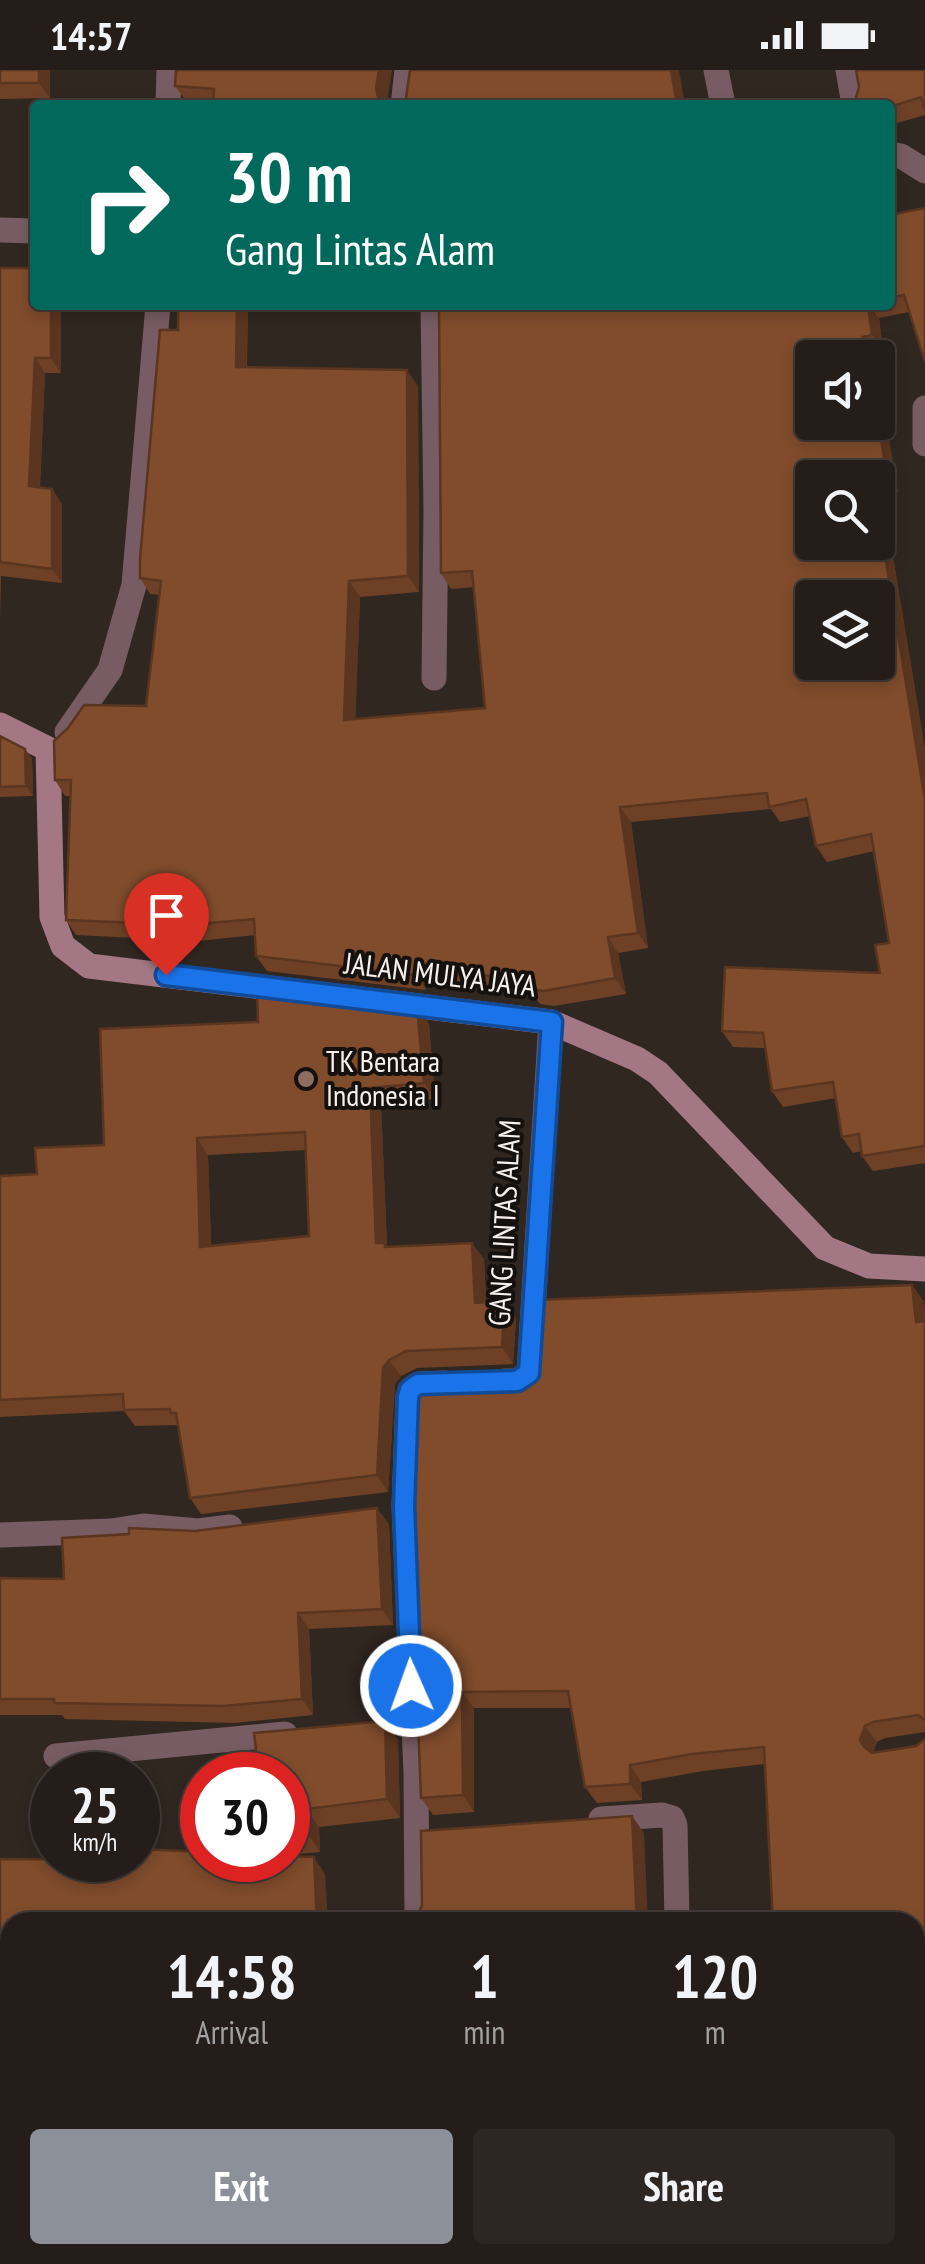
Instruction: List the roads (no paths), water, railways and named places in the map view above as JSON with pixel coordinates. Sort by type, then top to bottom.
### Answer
[{"type":"street","points":[[168,100],[169,70]]},
{"type":"street","points":[[403,100],[407,70]]},
{"type":"street","points":[[716,70],[722,100]]},
{"type":"street","points":[[848,70],[853,100]]},
{"type":"street","points":[[895,155],[925,171]]},
{"type":"street","points":[[0,230],[30,230]]},
{"type":"street","points":[[0,725],[48,749],[66,734],[110,670],[134,585],[158,310]]},
{"type":"street","points":[[433,310],[434,678]]},
{"type":"street","points":[[925,408],[925,444]]},
{"type":"street","name":"JALAN MULYA JAYA","points":[[48,749],[52,916],[63,946],[89,966],[552,1022],[637,1058],[658,1073],[825,1248],[868,1266],[925,1269]]},
{"type":"street","name":"GANG LINTAS ALAM","points":[[418,1912],[426,1832],[403,1723],[394,1507],[410,1390],[418,1384],[517,1381],[529,1373],[552,1022]]},
{"type":"street","points":[[0,1535],[68,1534],[143,1526],[198,1531],[254,1524]]},
{"type":"street","points":[[99,1752],[314,1732]]},
{"type":"street","points":[[568,1822],[662,1815],[672,1818],[676,1912]]},
{"type":"place","name":"TK Bentara Indonesia I","points":[[306,1079]]}]
